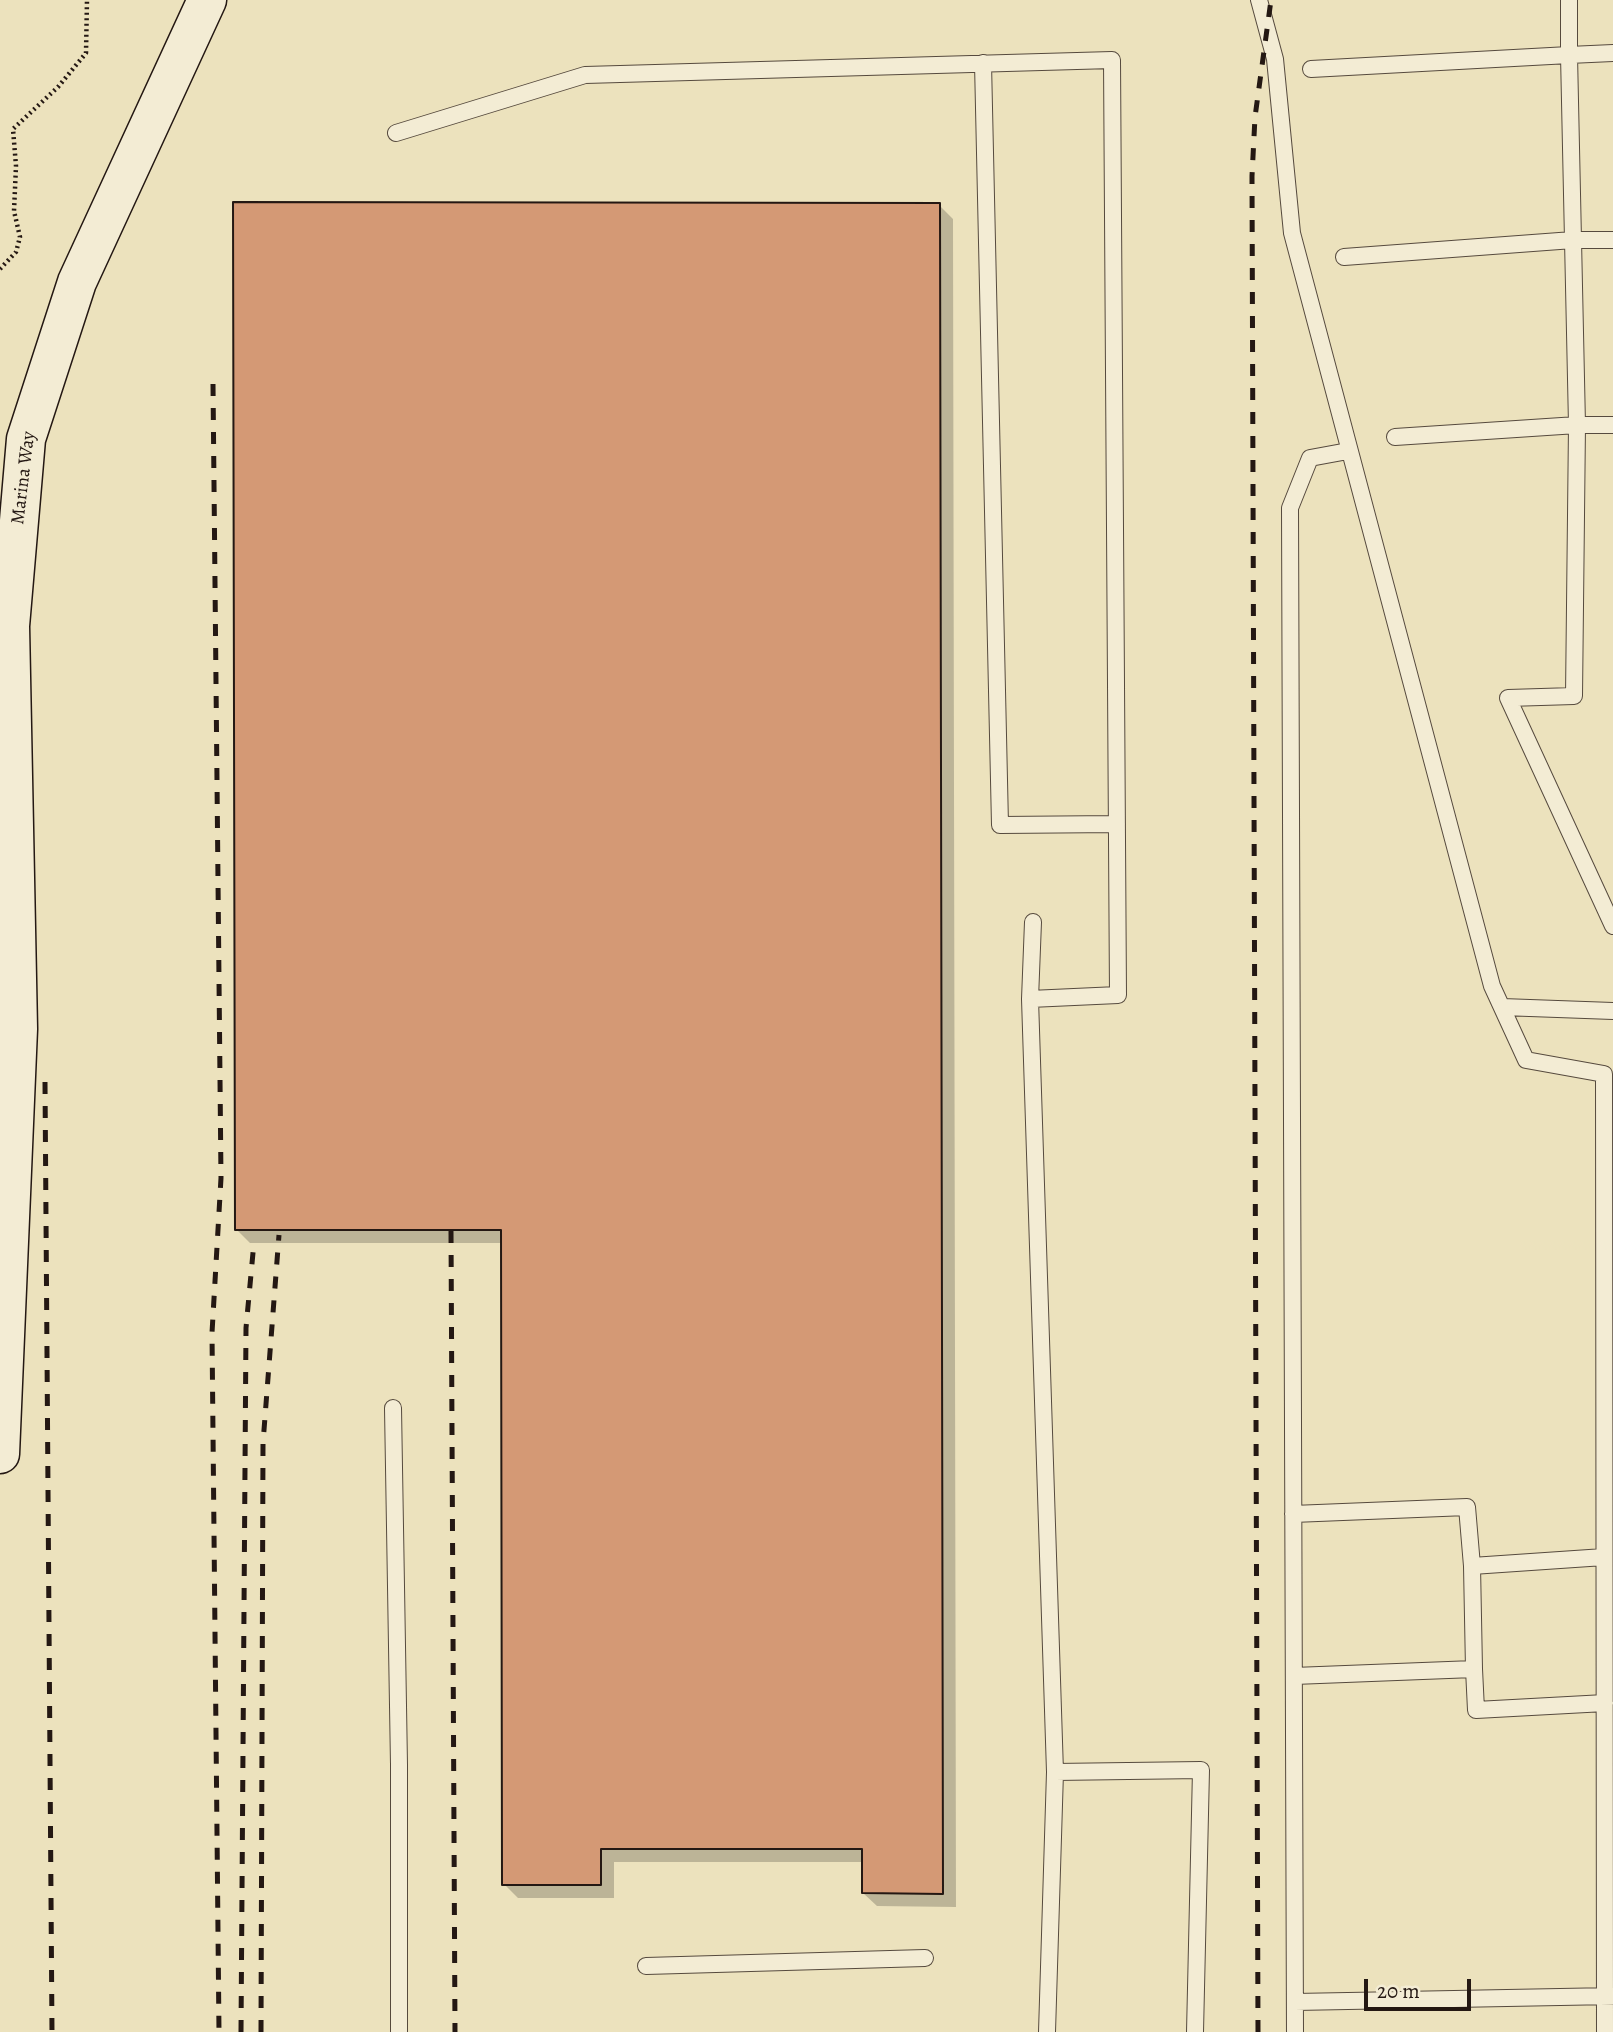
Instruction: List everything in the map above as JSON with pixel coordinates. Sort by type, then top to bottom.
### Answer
[{"type":"street","name":"Marina Way","points":[[0,1454],[18,1029],[10,626],[26,439],[77,282],[207,0]]},
{"type":"lane","points":[[1259,0],[1275,59],[1292,233],[1492,986],[1526,1060],[1604,1074],[1609,1230],[1609,1684],[1605,1703],[1609,1996],[1605,2032]]},
{"type":"lane","points":[[1569,0],[1577,425],[1574,696],[1508,698],[1613,926]]},
{"type":"lane","points":[[1311,69],[1613,53]]},
{"type":"lane","points":[[396,133],[585,75],[1112,60],[1118,995],[1030,999]]},
{"type":"lane","points":[[984,64],[1000,825],[1117,824]]},
{"type":"lane","points":[[1344,257],[1573,240],[1613,240]]},
{"type":"lane","points":[[1395,437],[1613,425]]},
{"type":"lane","points":[[1295,2032],[1290,508],[1310,458],[1348,451]]},
{"type":"lane","points":[[1033,922],[1030,999],[1055,1772],[1047,2032]]},
{"type":"lane","points":[[1502,1007],[1613,1010]]},
{"type":"lane","points":[[393,1408],[399,1765],[399,2032]]},
{"type":"lane","points":[[1293,1514],[1467,1507],[1472,1566],[1476,1710],[1605,1703]]},
{"type":"lane","points":[[1472,1566],[1607,1547]]},
{"type":"lane","points":[[1294,1676],[1474,1669]]},
{"type":"lane","points":[[1055,1772],[1202,1770],[1195,2032]]},
{"type":"lane","points":[[646,1966],[925,1958]]},
{"type":"lane","points":[[1294,2003],[1609,1996]]},
{"type":"path","points":[[0,269],[16,252],[20,237],[14,211],[16,166],[13,129],[58,87],[86,54],[87,0]]},
{"type":"building","points":[[233,202],[940,203],[943,1894],[862,1893],[862,1849],[601,1849],[601,1885],[502,1885],[501,1230],[235,1230]]},
{"type":"railway","points":[[1258,2032],[1252,176],[1255,117],[1271,0]]},
{"type":"railway","points":[[213,384],[221,1178],[212,1333],[219,2032]]},
{"type":"railway","points":[[45,1082],[52,2032]]},
{"type":"railway","points":[[451,1231],[455,2032]]},
{"type":"railway","points":[[261,2032],[263,1443],[279,1235]]},
{"type":"railway","points":[[241,2032],[246,1328],[254,1242]]}]
